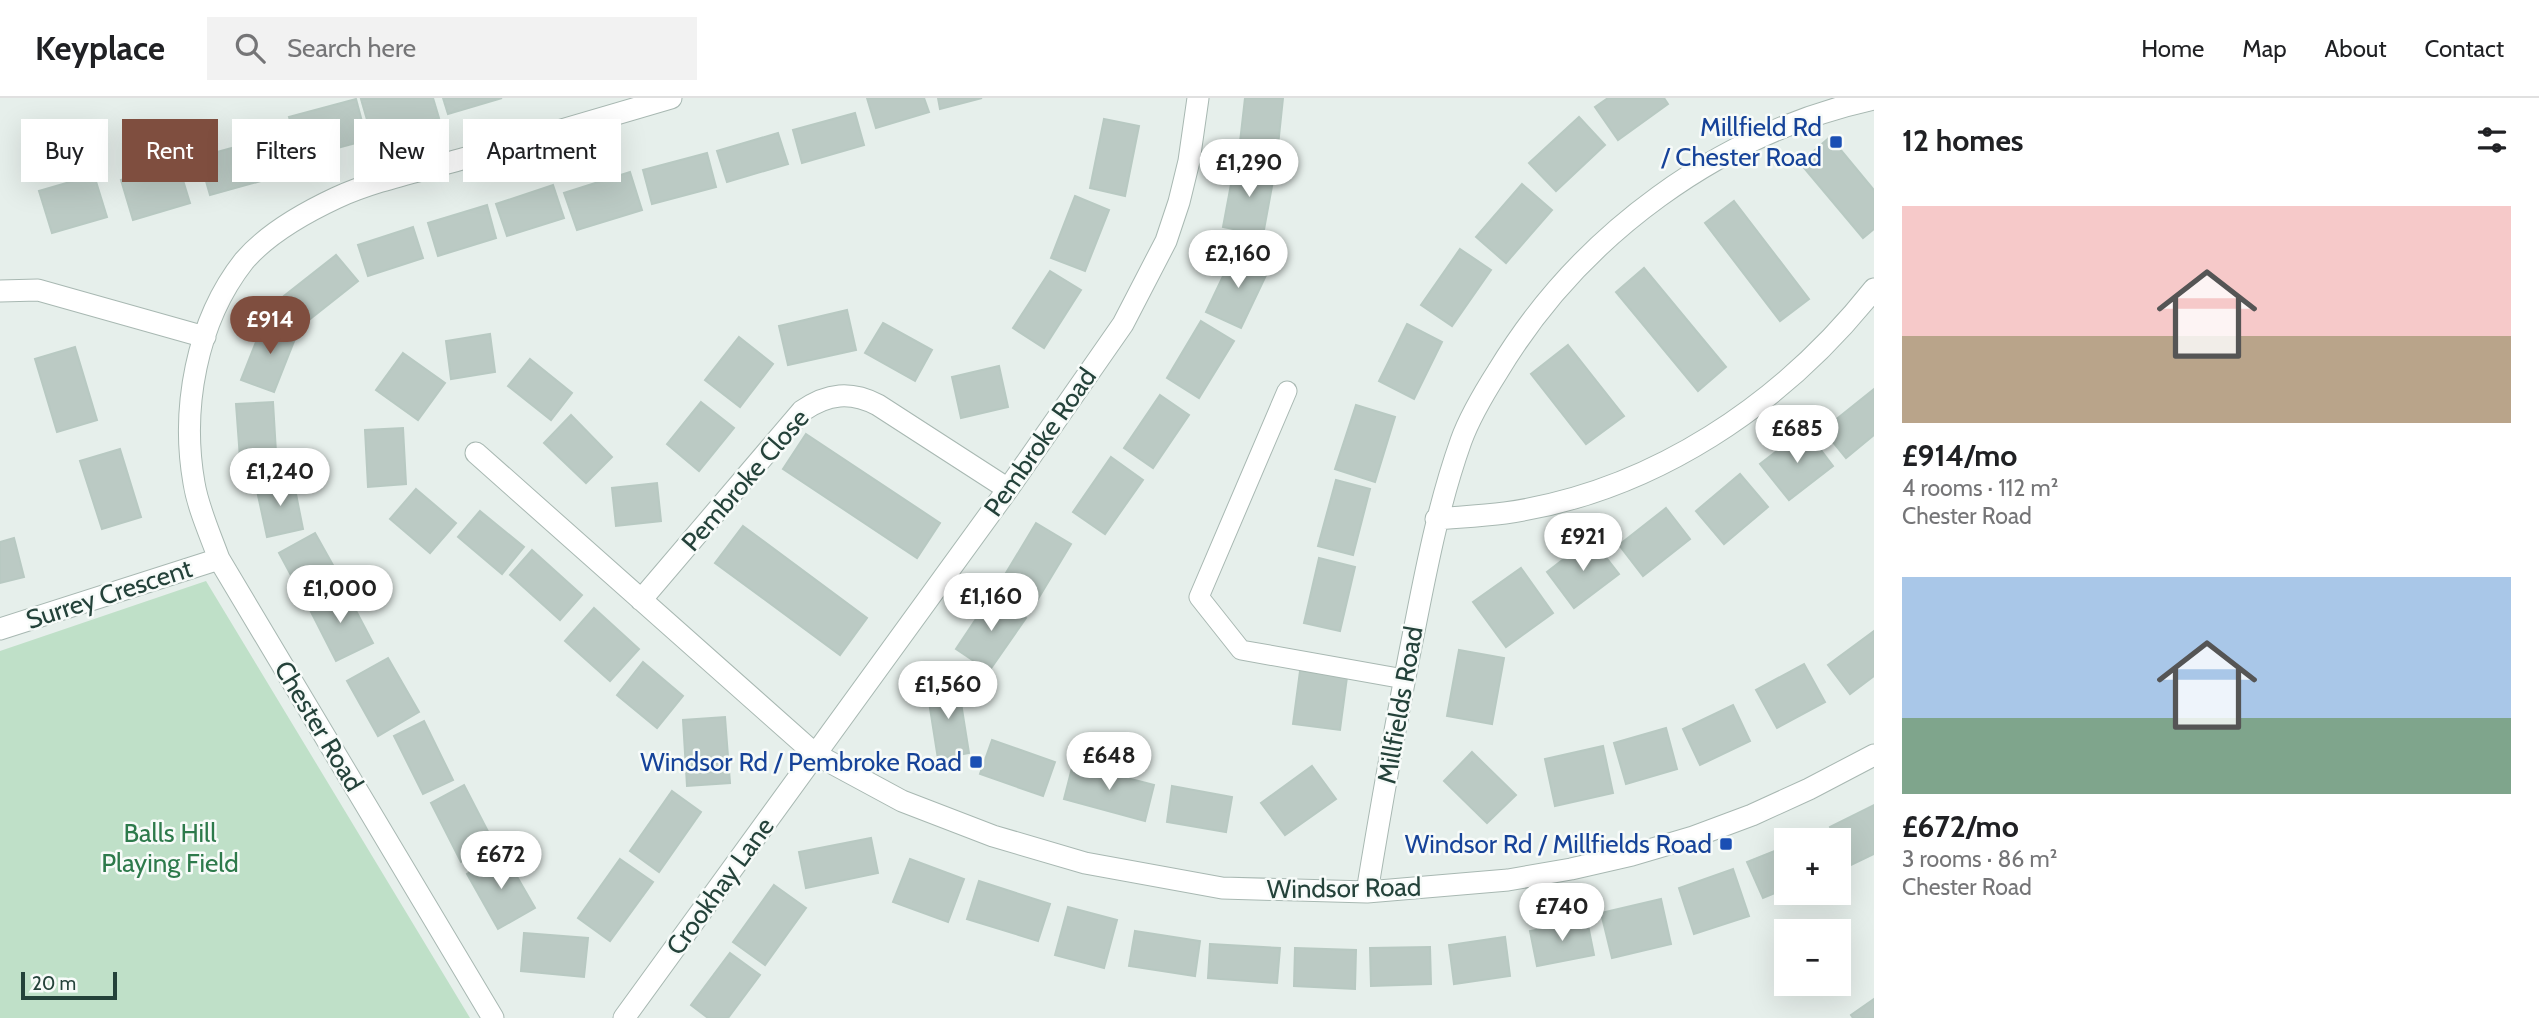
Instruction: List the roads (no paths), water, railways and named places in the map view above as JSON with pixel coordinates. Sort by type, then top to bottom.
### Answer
[{"type":"street","name":"Chester Road","points":[[493,1018],[219,559],[194,486],[189,449],[195,374],[205,337],[229,285],[245,260],[274,235],[314,209],[364,187],[671,98]]},
{"type":"street","name":"Pembroke Road","points":[[816,754],[1009,489],[1123,324],[1166,241],[1189,162],[1198,98]]},
{"type":"street","name":"Millfields Road","points":[[1367,892],[1404,679],[1436,519],[1462,438],[1502,363],[1538,312],[1570,275],[1605,240],[1672,187],[1724,155],[1768,133],[1814,116],[1874,99]]},
{"type":"street","points":[[1436,519],[1506,513],[1555,502],[1651,468],[1696,445],[1780,388],[1816,356],[1874,289]]},
{"type":"street","points":[[0,291],[38,290],[205,337]]},
{"type":"street","name":"Pembroke Close","points":[[641,600],[802,411],[816,401],[831,396],[848,395],[871,401],[1009,489]]},
{"type":"street","points":[[475,453],[816,754]]},
{"type":"street","name":"Surrey Crescent","points":[[0,629],[219,559]]},
{"type":"street","name":"Windsor Road","points":[[816,754],[902,801],[993,836],[1085,863],[1222,888],[1367,892],[1508,880],[1632,855],[1693,837],[1752,815],[1874,755]]},
{"type":"street","name":"Crookhay Lane","points":[[624,1018],[816,754]]},
{"type":"lane","points":[[1286,391],[1199,597],[1241,650],[1404,679]]},
{"type":"place","name":"Millfield Rd / Chester Road","points":[[1836,142]]},
{"type":"place","name":"Windsor Rd / Pembroke Road","points":[[976,762]]},
{"type":"place","name":"Windsor Rd / Millfields Road","points":[[1726,844]]},
{"type":"park label","name":"Balls Hill Playing Field","points":[[170,848]]}]
